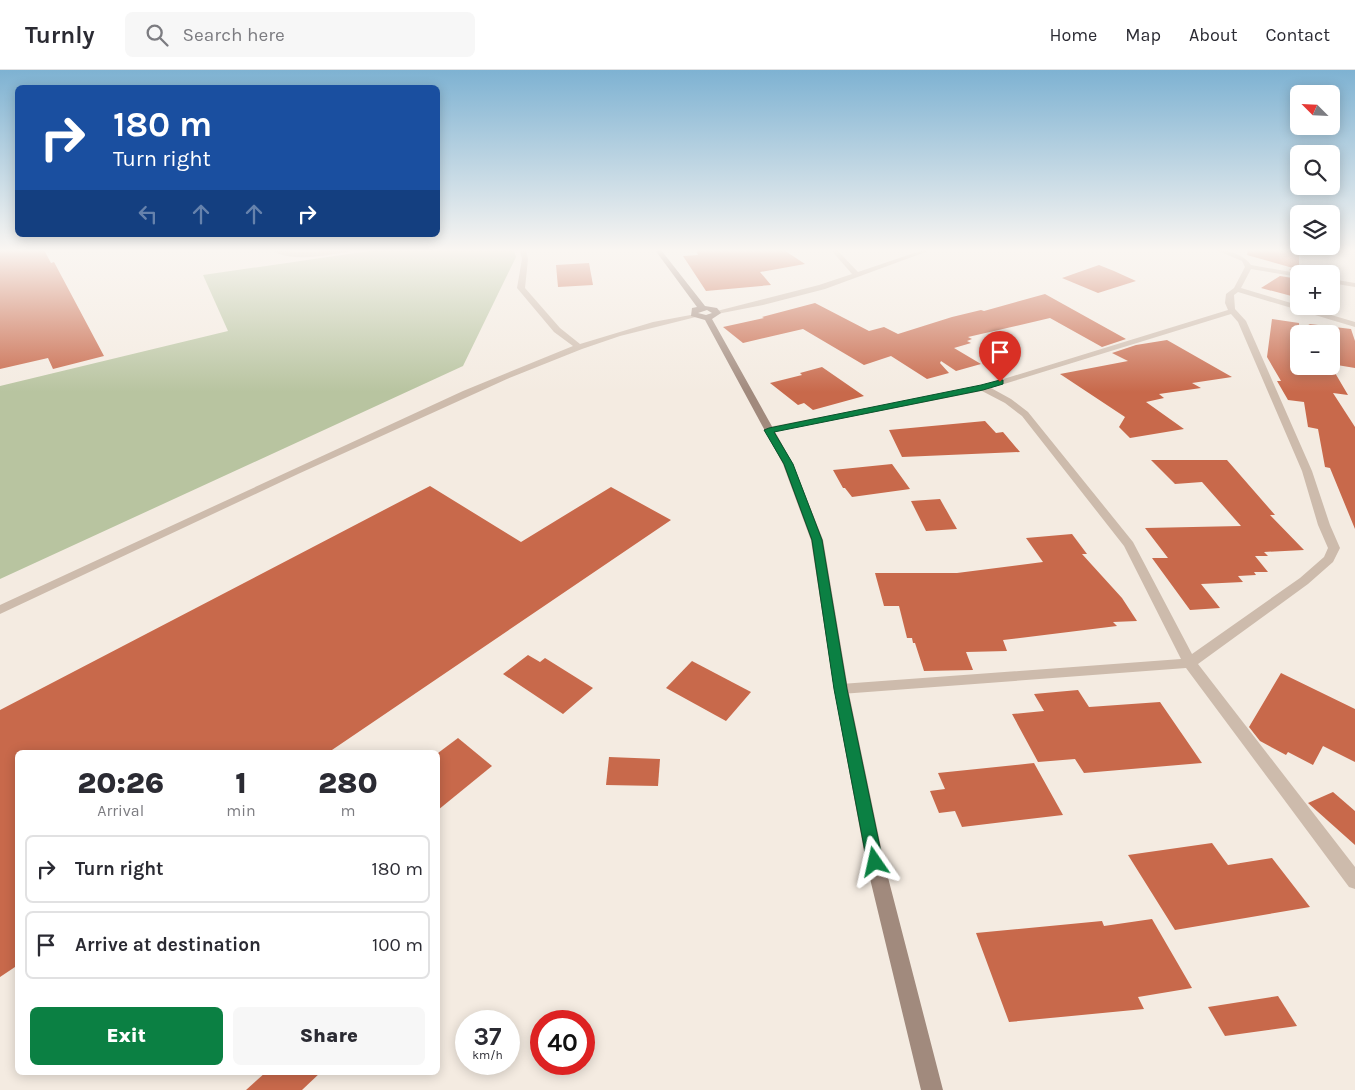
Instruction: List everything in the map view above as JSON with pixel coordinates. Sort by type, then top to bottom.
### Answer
[{"type":"street","points":[[529,298],[557,330],[578,347]]},
{"type":"street","points":[[693,298],[706,313],[788,464],[817,540],[840,689],[875,862],[932,1090]]},
{"type":"street","points":[[0,610],[352,445],[513,372],[578,347],[627,332],[706,313],[784,298]]},
{"type":"street","points":[[840,689],[1190,663],[1304,581],[1329,559],[1334,548],[1324,525],[1306,471],[1242,322],[1231,312],[1229,298]]},
{"type":"street","points":[[1265,298],[1355,325]]},
{"type":"street","points":[[769,430],[983,388],[1231,312]]},
{"type":"street","points":[[983,388],[1008,401],[1025,414],[1129,545],[1190,663],[1355,881]]},
{"type":"green space","points":[[213,298],[496,298],[463,366],[0,579],[0,386],[228,331]]},
{"type":"building","points":[[0,298],[73,298],[104,356],[53,369],[48,358],[0,369]]},
{"type":"building","points":[[1032,298],[1051,298],[1126,339],[1102,347],[1050,318],[968,337],[972,339],[967,341],[971,343],[954,348],[981,364],[956,371],[941,361],[940,363],[949,373],[927,379],[891,356],[864,365],[803,329],[743,343],[723,327],[764,318],[762,317],[815,303],[869,331],[884,327],[898,334],[952,317],[981,310],[984,311]]},
{"type":"building","points":[[1272,319],[1299,323],[1299,325],[1290,325],[1290,375],[1336,375],[1348,395],[1333,393],[1355,427],[1355,529],[1330,468],[1325,467],[1318,429],[1308,427],[1304,402],[1288,400],[1277,381],[1281,381],[1267,357]]},
{"type":"building","points":[[1340,328],[1351,329],[1355,341],[1355,368],[1340,366]]},
{"type":"building","points":[[1167,340],[1232,377],[1192,383],[1201,388],[1159,394],[1164,398],[1146,402],[1184,429],[1130,438],[1119,427],[1125,417],[1060,374],[1128,361],[1112,353],[1136,345]]},
{"type":"building","points":[[822,367],[864,396],[813,410],[804,403],[798,405],[770,383],[802,375],[800,373]]},
{"type":"building","points":[[985,421],[996,433],[1003,432],[1020,452],[902,457],[889,430]]},
{"type":"building","points":[[1151,460],[1227,460],[1275,515],[1270,515],[1304,550],[1264,552],[1268,556],[1255,556],[1268,572],[1254,572],[1256,575],[1238,576],[1243,582],[1201,584],[1220,608],[1190,610],[1152,558],[1168,558],[1145,528],[1241,526],[1202,482],[1175,484]]},
{"type":"building","points":[[892,464],[910,489],[852,497],[843,488],[833,470]]},
{"type":"building","points":[[430,486],[521,542],[611,487],[671,520],[332,750],[15,750],[15,967],[0,977],[0,710]]},
{"type":"building","points":[[940,499],[957,529],[926,531],[911,501]]},
{"type":"building","points":[[1072,534],[1087,554],[1082,554],[1122,598],[1137,621],[1113,622],[1117,626],[1003,640],[1007,651],[966,652],[973,670],[924,671],[915,643],[913,643],[912,638],[907,638],[899,606],[884,606],[875,573],[957,573],[1043,562],[1026,538]]},
{"type":"building","points":[[528,655],[540,662],[545,658],[593,688],[563,714],[503,674]]},
{"type":"building","points":[[692,661],[751,692],[726,721],[666,688]]},
{"type":"building","points":[[1281,673],[1355,709],[1355,762],[1323,746],[1313,765],[1288,752],[1286,755],[1260,741],[1249,727]]},
{"type":"building","points":[[1078,690],[1089,707],[1160,702],[1202,763],[1084,773],[1075,759],[1038,762],[1012,714],[1044,711],[1034,694]]},
{"type":"building","points":[[458,738],[492,766],[440,808],[440,752]]},
{"type":"building","points":[[609,757],[660,759],[658,786],[606,785]]},
{"type":"building","points":[[1034,763],[1063,815],[962,827],[955,811],[939,813],[930,791],[945,789],[938,773]]},
{"type":"building","points":[[1333,792],[1355,811],[1355,845],[1308,803]]},
{"type":"building","points":[[1212,843],[1228,865],[1272,858],[1310,907],[1175,930],[1128,855]]},
{"type":"building","points":[[1152,919],[1192,988],[1138,997],[1144,1009],[1009,1022],[976,933],[1102,921],[1104,926]]},
{"type":"building","points":[[1278,996],[1297,1026],[1225,1036],[1208,1007]]},
{"type":"building","points":[[263,1075],[318,1075],[302,1090],[246,1090]]},
{"type":"route","points":[[875,862],[840,689],[817,540],[788,464],[769,430],[983,388],[1000,382]]}]
